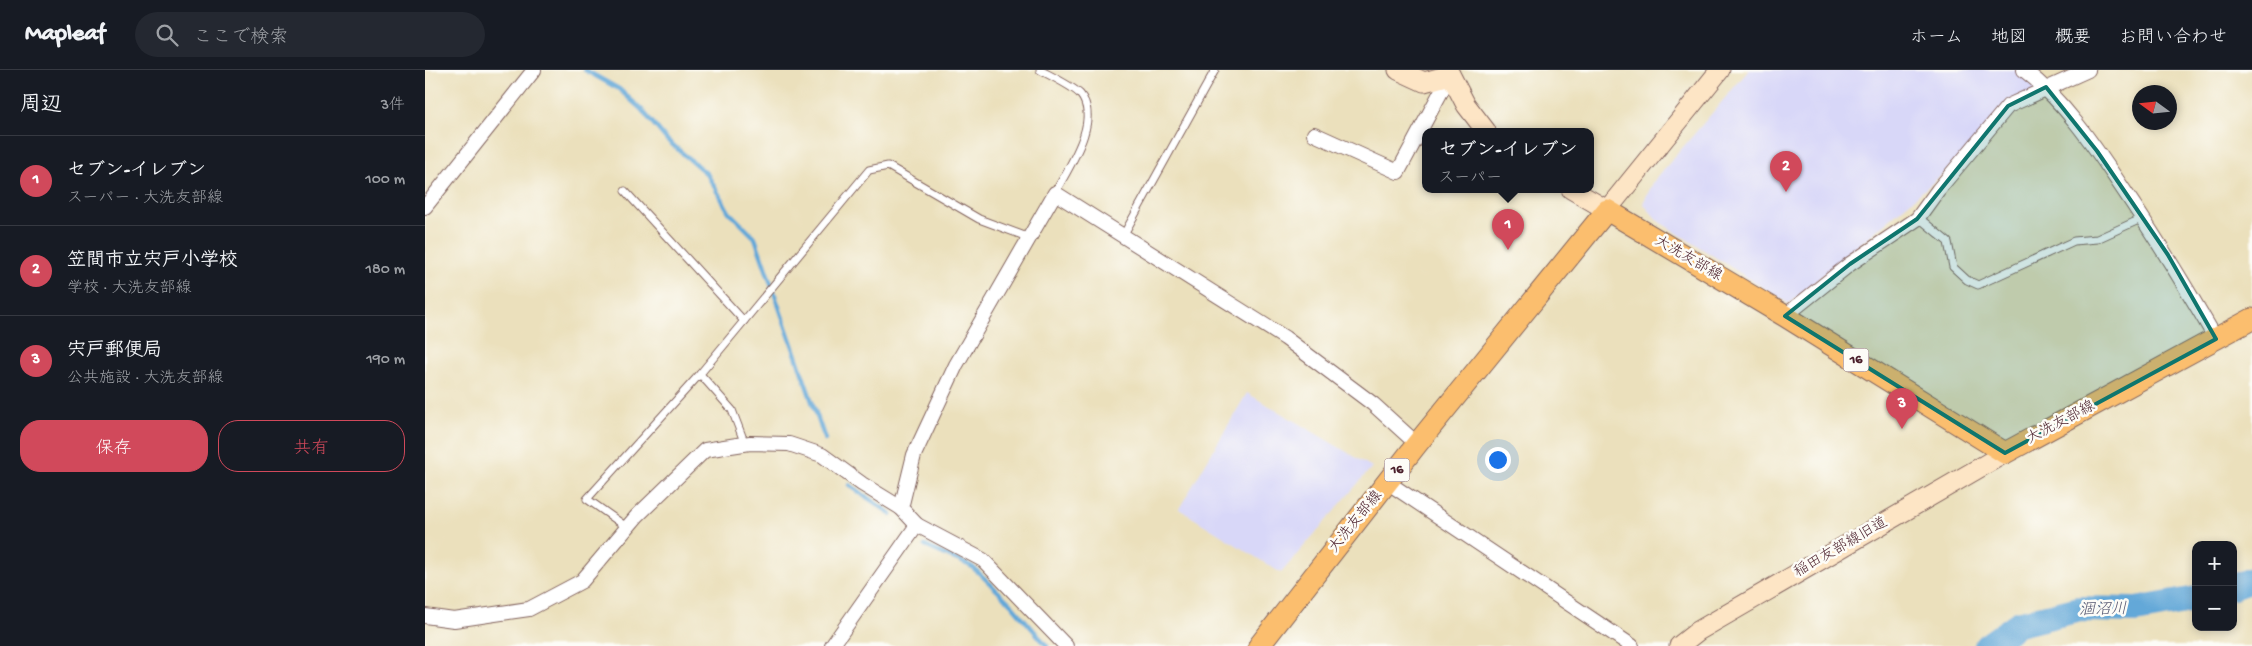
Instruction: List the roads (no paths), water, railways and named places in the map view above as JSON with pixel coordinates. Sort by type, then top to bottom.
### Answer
[{"type":"main road","name":"大洗友部線","points":[[1259,646],[1417,444],[1607,210],[1785,316],[2005,453],[2252,320]]},
{"type":"street","points":[[425,207],[534,70]]},
{"type":"street","points":[[1398,70],[1424,82],[1450,72]]},
{"type":"street","points":[[1578,193],[1607,210],[1720,70]]},
{"type":"street","points":[[2024,70],[2046,87],[2097,151],[2168,255],[2216,339]]},
{"type":"street","points":[[1785,316],[1850,264],[1918,217],[2008,106],[2046,87],[2088,70]]},
{"type":"street","points":[[1450,72],[1466,105],[1484,128]]},
{"type":"street","points":[[1314,134],[1398,172],[1450,72]]},
{"type":"street","points":[[901,508],[914,455],[957,364],[1055,193],[1124,234],[1324,366],[1373,404],[1417,444]]},
{"type":"street","points":[[425,616],[454,620],[529,609],[582,581],[628,528],[705,450],[745,444],[789,444],[822,455],[861,484],[901,508],[917,525],[983,560],[1066,646]]},
{"type":"street","name":"稲田友部線旧道","points":[[1679,646],[1698,631],[2005,453]]},
{"type":"street","points":[[1387,482],[1632,646]]},
{"type":"street","points":[[832,646],[917,525]]},
{"type":"lane","points":[[1040,70],[1080,94],[1088,111],[1087,129],[1055,193]]},
{"type":"lane","points":[[1124,234],[1215,70]]},
{"type":"lane","points":[[628,528],[587,499],[700,374],[869,170],[888,166],[979,218],[1030,238]]},
{"type":"lane","points":[[625,191],[744,321]]},
{"type":"lane","points":[[1918,217],[1947,242],[1953,266],[1967,280],[1978,285],[2074,240],[2097,238],[2143,218]]},
{"type":"lane","points":[[700,374],[732,410],[745,444]]},
{"type":"waterway","points":[[585,70],[619,89],[641,109],[667,140],[707,174],[729,212],[755,238],[825,439]]},
{"type":"waterway","points":[[849,485],[891,514]]},
{"type":"waterway","points":[[925,546],[971,566],[1012,605],[1047,646]]},
{"type":"waterway","name":"涸沼川","points":[[2236,586],[2252,580]]},
{"type":"waterway","name":"涸沼川","points":[[1987,646],[2018,624],[2080,609],[2136,610],[2192,600]]},
{"type":"place","name":"笠間市立宍戸小学校","points":[[1786,192]]},
{"type":"place","name":"セブン-イレブン","points":[[1508,250]]},
{"type":"place","name":"宍戸郵便局","points":[[1902,429]]}]
